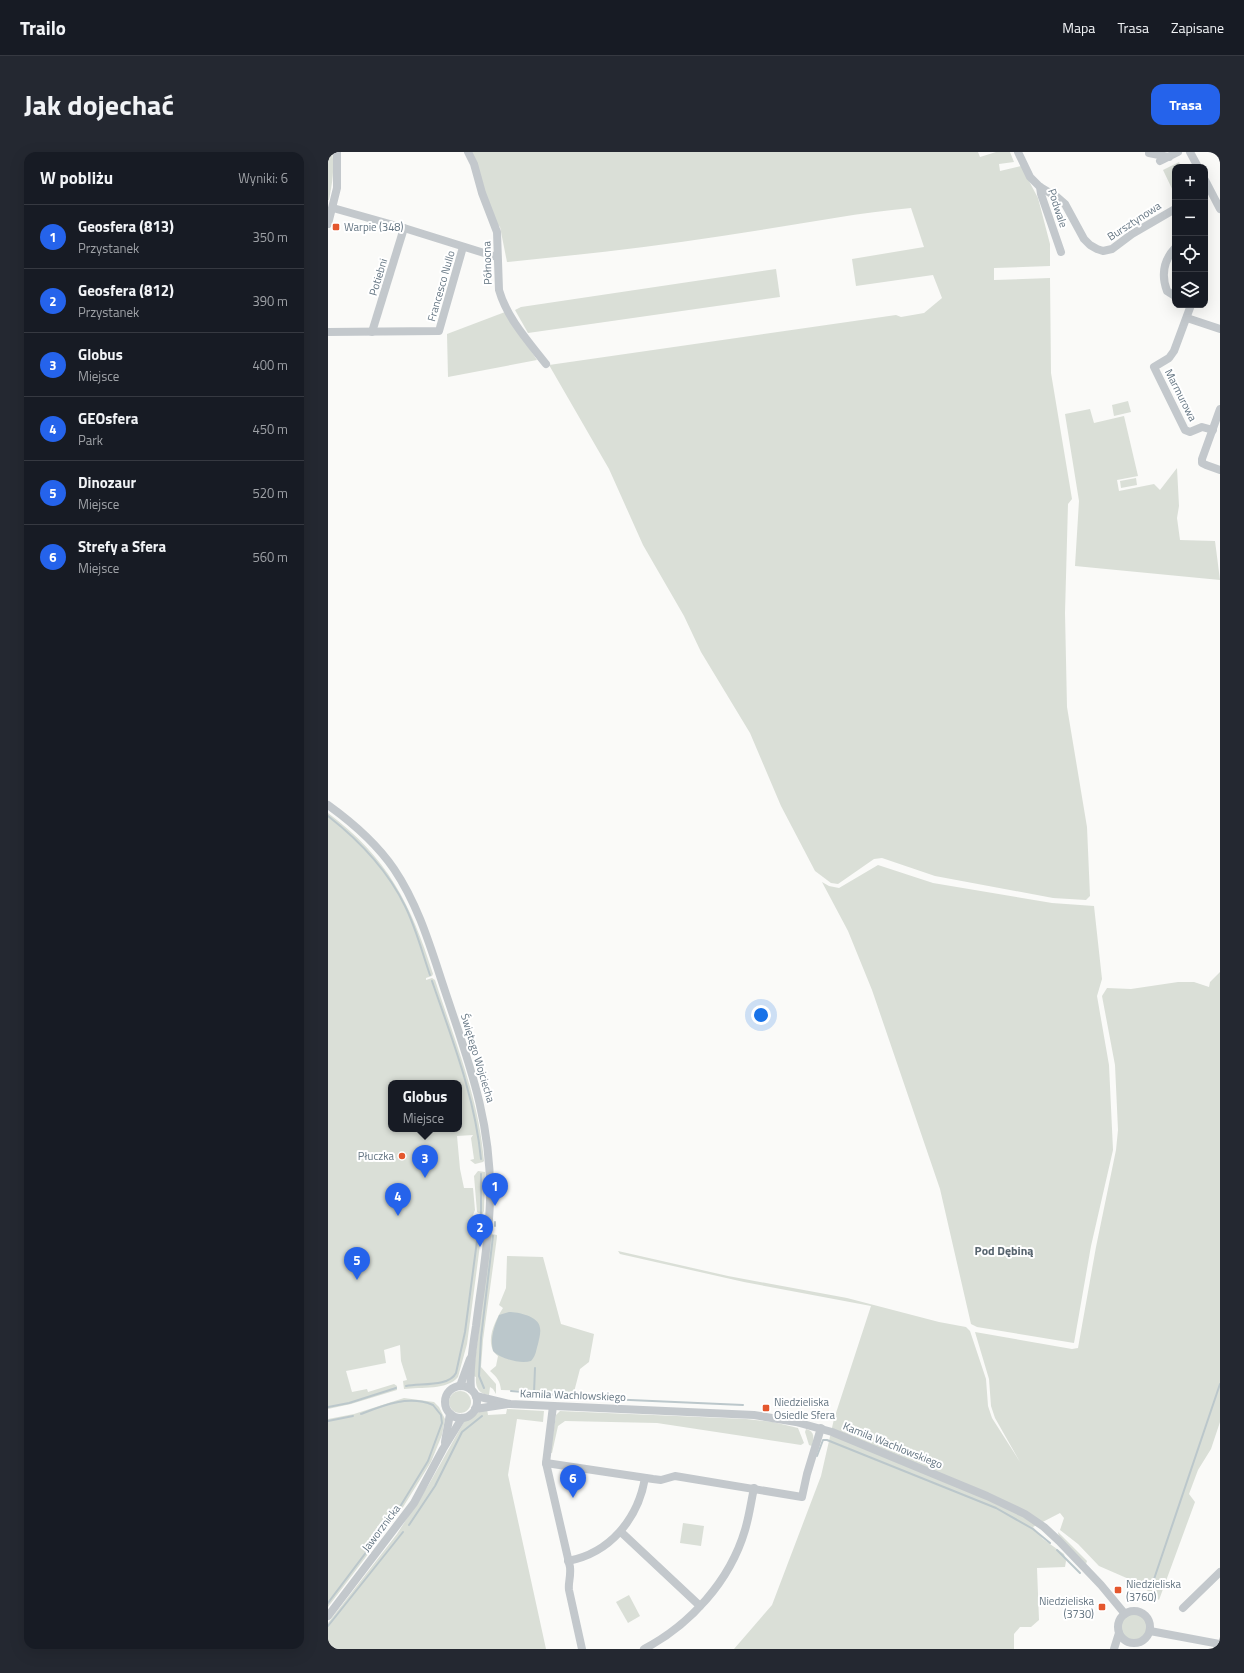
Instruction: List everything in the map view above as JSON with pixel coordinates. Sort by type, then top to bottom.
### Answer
[{"type":"street","points":[[328,224],[338,182],[336,152]]},
{"type":"street","name":"Północna","points":[[468,152],[474,164],[482,193],[497,232],[499,290],[508,313],[546,364]]},
{"type":"street","name":"Podwale","points":[[1018,152],[1030,177],[1040,187],[1041,194],[1061,252]]},
{"type":"street","points":[[1160,160],[1178,152]]},
{"type":"street","points":[[1190,152],[1196,164]]},
{"type":"street","points":[[1149,153],[1169,157]]},
{"type":"street","name":"Bursztynowa","points":[[1040,187],[1057,197],[1065,204],[1084,239],[1090,246],[1100,250],[1112,249],[1132,234],[1172,211]]},
{"type":"street","points":[[1208,191],[1220,209]]},
{"type":"street","name":"Francesco Nullo","points":[[328,332],[439,331],[463,247],[404,228],[333,208]]},
{"type":"street","name":"Potiebni","points":[[372,332],[404,228]]},
{"type":"street","points":[[463,247],[497,257]]},
{"type":"street","points":[[1172,252],[1163,274],[1167,291],[1172,294]]},
{"type":"street","points":[[1189,308],[1187,318],[1220,329]]},
{"type":"street","name":"Marmurowa","points":[[1187,318],[1174,351],[1169,358],[1154,367],[1185,430],[1190,432],[1202,427],[1213,430]]},
{"type":"street","points":[[1220,409],[1202,459],[1202,462],[1206,465],[1220,470]]},
{"type":"street","name":"Świętego Wojciecha","points":[[328,805],[374,845],[393,868],[413,902],[429,944],[477,1089],[488,1142],[491,1179],[488,1230],[471,1355],[473,1393]]},
{"type":"street","name":"Świętego Wojciecha","points":[[460,1386],[471,1355]]},
{"type":"street","points":[[460,1386],[473,1393],[477,1404],[471,1415],[462,1418],[454,1417],[450,1414],[445,1406],[445,1398],[450,1390],[460,1386]]},
{"type":"street","name":"Kamila Wachlowskiego","points":[[473,1393],[510,1404]]},
{"type":"street","name":"Kamila Wachlowskiego","points":[[475,1409],[510,1404],[754,1415],[786,1419],[821,1428],[987,1496],[1025,1514],[1059,1541],[1101,1585],[1125,1614]]},
{"type":"street","points":[[553,1406],[546,1463],[571,1576],[568,1584],[582,1649]]},
{"type":"street","name":"Jaworznicka","points":[[443,1449],[450,1414]]},
{"type":"street","name":"Jaworznicka","points":[[328,1616],[414,1503],[443,1449],[462,1418]]},
{"type":"street","points":[[546,1463],[661,1480],[675,1476],[802,1497],[807,1474],[821,1428]]},
{"type":"street","points":[[568,1561],[592,1553],[604,1546],[621,1532],[638,1505],[645,1478]]},
{"type":"street","points":[[644,1649],[669,1634],[700,1606],[717,1584],[733,1560],[745,1531],[754,1488]]},
{"type":"street","points":[[621,1532],[700,1606]]},
{"type":"street","points":[[1183,1608],[1220,1572]]},
{"type":"street","points":[[1135,1612],[1143,1614],[1149,1620],[1150,1632],[1142,1645],[1129,1642],[1124,1639],[1120,1633],[1119,1625],[1125,1614],[1135,1612]]},
{"type":"street","points":[[1150,1632],[1220,1644]]},
{"type":"street","points":[[1114,1649],[1120,1633]]},
{"type":"shaded area","points":[[328,152],[332,152],[333,164],[329,200],[328,200]]},
{"type":"shaded area","points":[[470,152],[978,152],[980,157],[996,152],[1010,152],[1014,162],[999,164],[1000,171],[1021,166],[1038,198],[1050,244],[1050,266],[994,268],[994,280],[1050,278],[1051,373],[1072,499],[1068,504],[1065,613],[1067,707],[1087,827],[1090,896],[1086,900],[1053,898],[935,876],[882,858],[874,859],[838,884],[831,883],[815,871],[781,806],[750,733],[701,652],[684,616],[643,545],[609,469],[549,365],[896,315],[901,317],[924,313],[942,298],[933,275],[856,286],[852,259],[924,247],[911,208],[668,244],[507,262],[500,227],[497,224]]},
{"type":"shaded area","points":[[1172,166],[1172,189],[1163,170]]},
{"type":"shaded area","points":[[776,269],[780,297],[528,333],[515,310],[521,307]]},
{"type":"shaded area","points":[[505,312],[537,360],[448,377],[447,334]]},
{"type":"shaded area","points":[[1128,401],[1131,412],[1114,416],[1112,405]]},
{"type":"shaded area","points":[[1090,409],[1094,423],[1124,416],[1138,476],[1117,480],[1119,491],[1154,484],[1160,490],[1177,468],[1179,506],[1177,518],[1180,540],[1215,541],[1220,580],[1075,566],[1079,501],[1065,414]]},
{"type":"shaded area","points":[[1136,478],[1137,485],[1121,488],[1120,481]]},
{"type":"shaded area","points":[[328,813],[367,847],[382,865],[395,884],[416,926],[433,974],[432,976],[426,978],[426,980],[432,978],[435,980],[465,1069],[477,1114],[484,1161],[475,1164],[470,1160],[474,1159],[471,1138],[473,1135],[457,1136],[460,1169],[464,1188],[473,1188],[475,1210],[473,1215],[482,1218],[483,1222],[467,1344],[458,1377],[454,1381],[441,1386],[404,1389],[403,1381],[407,1380],[401,1361],[400,1345],[384,1350],[386,1363],[346,1371],[352,1392],[367,1389],[368,1392],[394,1384],[397,1386],[397,1390],[351,1404],[328,1409]]},
{"type":"shaded area","points":[[878,865],[933,883],[1052,903],[1094,906],[1102,979],[1097,996],[1109,1065],[1113,1150],[1091,1246],[1074,1343],[977,1327],[971,1324],[940,1189],[872,990],[848,931],[822,882],[829,886],[839,888]]},
{"type":"shaded area","points":[[1220,972],[1220,1422],[1211,1449],[1198,1470],[1189,1494],[1195,1502],[1159,1600],[1138,1583],[1099,1566],[1078,1544],[1060,1530],[1064,1518],[1060,1513],[1033,1527],[1043,1539],[1064,1554],[1066,1561],[1065,1567],[1037,1568],[1039,1620],[1031,1627],[1020,1627],[1014,1634],[1014,1649],[734,1649],[772,1605],[821,1476],[834,1419],[871,1306],[744,1282],[620,1254],[618,1251],[728,1276],[847,1298],[939,1322],[966,1327],[970,1331],[986,1379],[988,1406],[992,1418],[1020,1462],[995,1418],[991,1406],[989,1379],[975,1332],[1072,1349],[1078,1348],[1096,1247],[1116,1150],[1118,1130],[1115,1065],[1102,996],[1107,988],[1131,989],[1178,982],[1194,982],[1209,987],[1210,982]]},
{"type":"shaded area","points":[[478,1171],[485,1172],[484,1211],[482,1215],[477,1212],[474,1176]]},
{"type":"shaded area","points":[[492,1234],[497,1235],[497,1237],[483,1340],[481,1367],[496,1384],[496,1394],[490,1387],[489,1395],[480,1392],[476,1384],[476,1377],[473,1376]]},
{"type":"shaded area","points":[[507,1256],[543,1257],[561,1324],[594,1334],[589,1362],[580,1369],[574,1392],[501,1390],[498,1379],[490,1371],[496,1366],[498,1356],[491,1345],[491,1339],[494,1326],[503,1308],[499,1305],[506,1288]]},
{"type":"shaded area","points":[[509,1312],[528,1316],[536,1320],[539,1324],[539,1338],[535,1355],[531,1361],[522,1362],[511,1360],[496,1354],[493,1351],[493,1333],[499,1315]]},
{"type":"shaded area","points":[[456,1391],[464,1391],[471,1398],[471,1406],[464,1413],[456,1413],[449,1406],[449,1398]]},
{"type":"shaded area","points":[[404,1398],[434,1402],[439,1407],[445,1419],[442,1435],[431,1462],[400,1512],[328,1607],[328,1419],[354,1414]]},
{"type":"shaded area","points":[[487,1409],[488,1415],[506,1414],[507,1409],[544,1411],[543,1422],[517,1419],[508,1475],[546,1649],[328,1649],[328,1623],[397,1534],[429,1484],[465,1420]]},
{"type":"shaded area","points":[[560,1411],[746,1419],[773,1422],[798,1428],[804,1443],[801,1445],[657,1423],[565,1421],[558,1426],[552,1453],[550,1453],[556,1415]]},
{"type":"shaded area","points":[[806,1429],[811,1431],[813,1435],[812,1446],[809,1445],[805,1432]]},
{"type":"shaded area","points":[[683,1523],[704,1526],[701,1546],[680,1543]]},
{"type":"shaded area","points":[[1058,1532],[1087,1561],[1086,1564],[1059,1537]]},
{"type":"shaded area","points":[[629,1595],[640,1616],[628,1623],[616,1602]]},
{"type":"shaded area","points":[[1134,1613],[1144,1617],[1148,1627],[1144,1637],[1134,1641],[1124,1637],[1120,1627],[1124,1617]]},
{"type":"waterway","points":[[328,816],[351,835],[372,856],[390,880],[409,914],[430,975]]},
{"type":"waterway","points":[[432,981],[462,1068],[474,1113],[481,1159]]},
{"type":"waterway","points":[[481,1174],[481,1213]]},
{"type":"waterway","points":[[406,1386],[434,1384],[447,1381],[456,1373],[465,1332],[480,1218]]},
{"type":"waterway","points":[[484,1388],[479,1376],[481,1338],[493,1236]]},
{"type":"waterway","points":[[534,1393],[535,1368]]},
{"type":"waterway","points":[[1152,1585],[1220,1384]]},
{"type":"waterway","points":[[328,1407],[349,1403],[396,1388]]},
{"type":"waterway","points":[[511,1391],[607,1399],[743,1405]]},
{"type":"waterway","points":[[328,1603],[398,1510],[428,1461],[442,1423],[441,1415],[433,1405],[424,1402],[397,1402],[361,1414]]},
{"type":"waterway","points":[[328,1421],[353,1416]]},
{"type":"waterway","points":[[409,1525],[435,1486],[462,1432],[482,1416]]},
{"type":"waterway","points":[[817,1456],[823,1440],[827,1440],[996,1508],[1033,1529],[1050,1543]]},
{"type":"waterway","points":[[328,1626],[403,1532]]},
{"type":"waterway","points":[[1057,1550],[1080,1573]]},
{"type":"place","name":"Warpie (348)","points":[[336,227]]},
{"type":"place","name":"Płuczka","points":[[402,1156]]},
{"type":"place","name":"Globus","points":[[425,1178]]},
{"type":"place","name":"Geosfera (813)","points":[[495,1206]]},
{"type":"place","name":"GEOsfera","points":[[398,1216]]},
{"type":"place","name":"Geosfera (812)","points":[[480,1247]]},
{"type":"place","name":"Dinozaur","points":[[357,1280]]},
{"type":"place","name":"Niedzieliska Osiedle Sfera","points":[[766,1408]]},
{"type":"place","name":"Strefy a Sfera","points":[[573,1498]]},
{"type":"place","name":"Niedzieliska (3760)","points":[[1118,1590]]},
{"type":"place","name":"Niedzieliska (3730)","points":[[1102,1607]]},
{"type":"district","name":"Pod Dębiną","points":[[1004,1250]]}]
